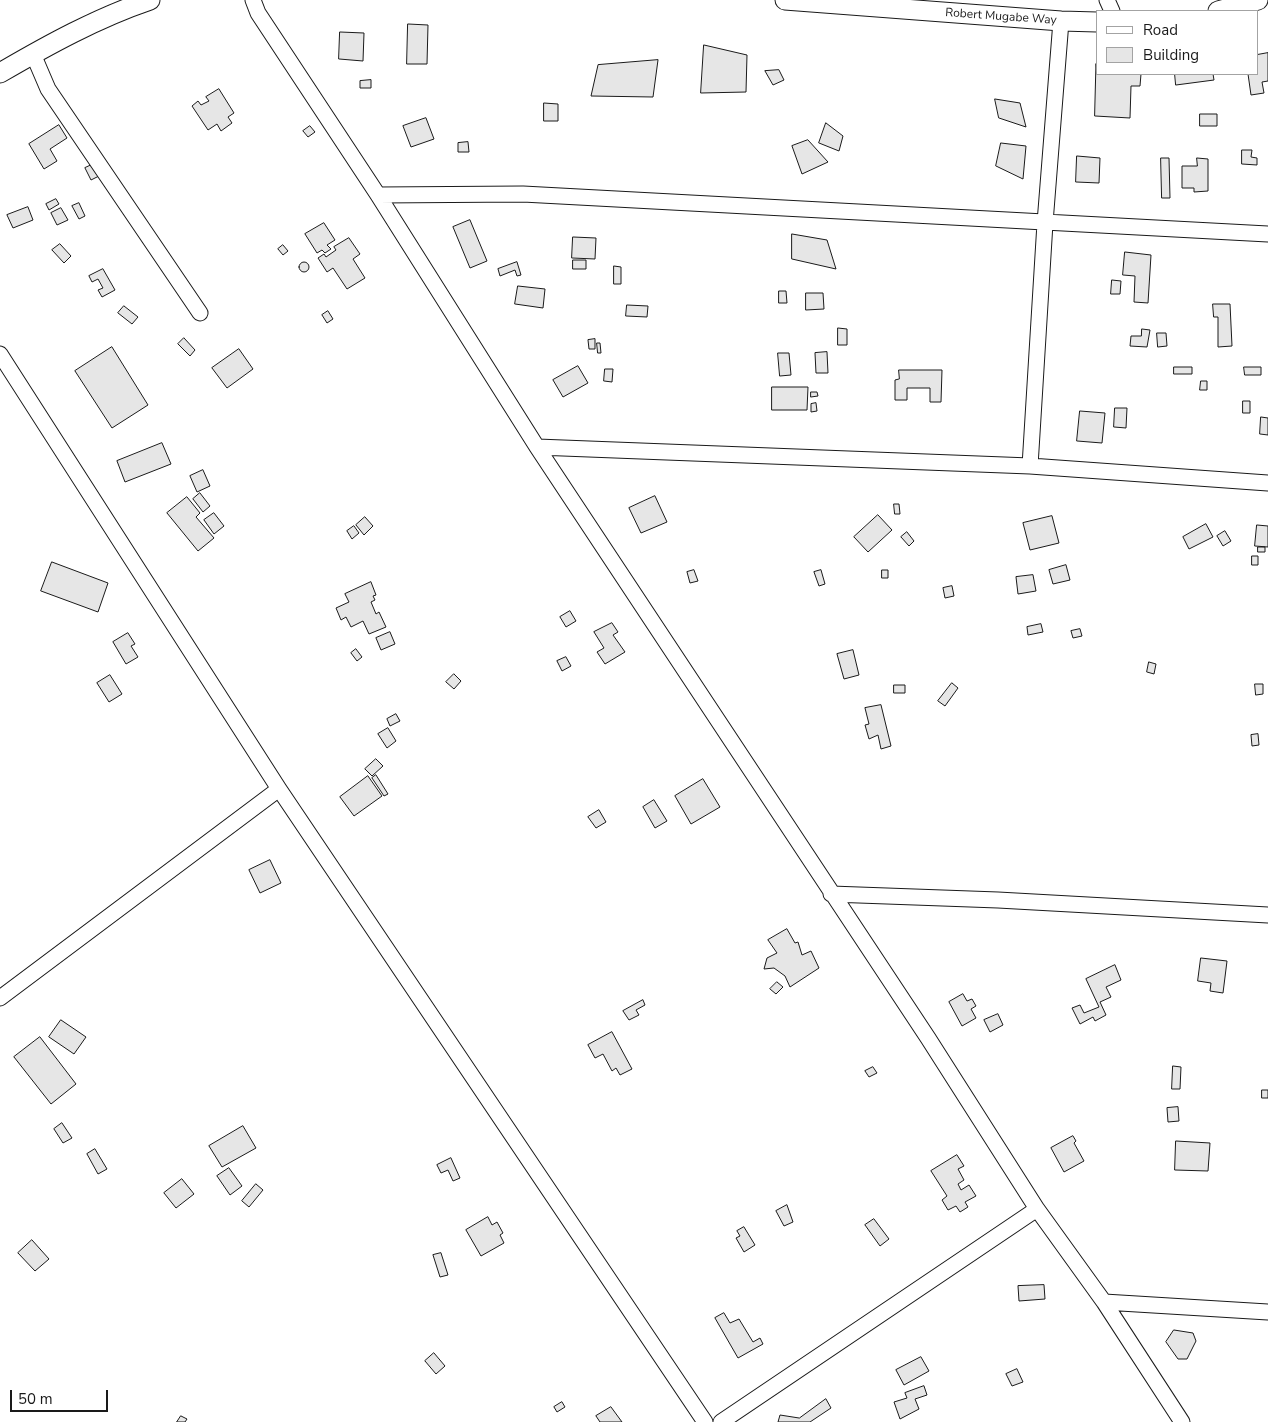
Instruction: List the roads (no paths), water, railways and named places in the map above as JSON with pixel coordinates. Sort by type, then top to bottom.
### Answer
[{"type":"main road","points":[[0,73],[33,54],[127,8],[150,0]]},
{"type":"main road","name":"Robert Mugabe Way","points":[[786,0],[1061,21],[1096,22]]},
{"type":"main road","points":[[1222,10],[1258,0]]},
{"type":"street","points":[[253,0],[258,13],[316,105],[378,195],[537,446],[831,894],[928,1038],[1037,1209],[1104,1302],[1182,1422]]},
{"type":"street","points":[[1030,466],[1044,223],[1061,21]]},
{"type":"street","points":[[33,54],[48,88],[200,313]]},
{"type":"street","points":[[378,195],[523,194],[1268,234]]},
{"type":"street","points":[[0,354],[279,789],[705,1422]]},
{"type":"street","points":[[537,446],[1030,466],[1268,483]]},
{"type":"street","points":[[0,998],[279,789]]},
{"type":"street","points":[[831,894],[998,900],[1268,915]]},
{"type":"street","points":[[721,1422],[1037,1209]]},
{"type":"street","points":[[1104,1302],[1268,1312]]}]
